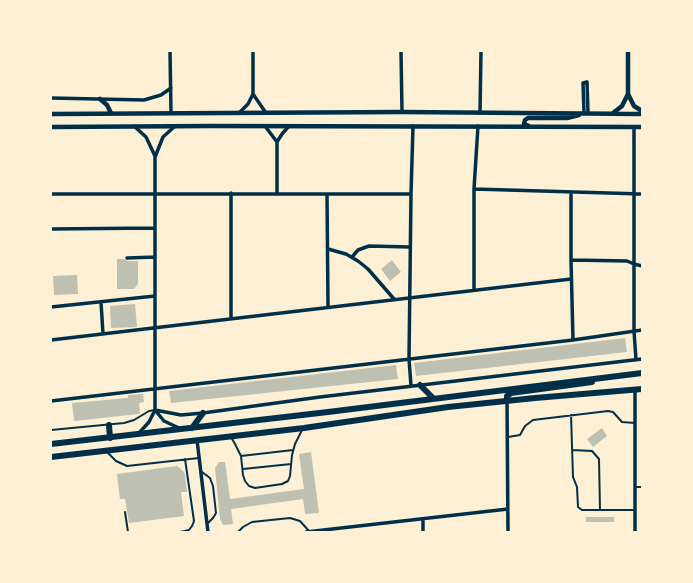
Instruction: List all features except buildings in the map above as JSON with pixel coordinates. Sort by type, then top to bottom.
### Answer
[{"type":"main road","points":[[51,444],[320,413],[642,373]]},
{"type":"main road","points":[[507,401],[507,396],[510,394],[584,384],[619,375]]},
{"type":"main road","points":[[420,385],[433,398]]},
{"type":"main road","points":[[51,457],[304,428],[448,407],[642,389]]},
{"type":"main road","points":[[192,428],[203,413]]},
{"type":"main road","points":[[109,425],[110,438]]},
{"type":"street","points":[[170,51],[171,113]]},
{"type":"street","points":[[240,112],[248,104],[253,94],[253,51]]},
{"type":"street","points":[[401,51],[402,112]]},
{"type":"street","points":[[480,113],[481,51]]},
{"type":"street","points":[[628,51],[628,94],[634,106],[642,112]]},
{"type":"street","points":[[586,82],[587,113],[583,83],[586,82]]},
{"type":"street","points":[[51,98],[144,100],[161,95],[171,88]]},
{"type":"street","points":[[253,94],[266,112]]},
{"type":"street","points":[[613,113],[622,106],[628,94]]},
{"type":"street","points":[[100,99],[111,113]]},
{"type":"street","points":[[51,114],[240,112],[642,112]]},
{"type":"street","points":[[531,126],[524,124],[525,120],[528,118],[567,118],[587,113]]},
{"type":"street","points":[[133,126],[146,137],[156,157]]},
{"type":"street","points":[[138,434],[149,422],[154,410],[156,157],[163,137],[175,126]]},
{"type":"street","points":[[265,126],[277,142]]},
{"type":"street","points":[[277,194],[277,142],[289,126]]},
{"type":"street","points":[[411,386],[409,359],[410,247],[414,126]]},
{"type":"street","points":[[474,290],[474,189],[478,126]]},
{"type":"street","points":[[51,127],[642,127]]},
{"type":"street","points":[[634,127],[634,330],[636,360]]},
{"type":"street","points":[[474,189],[642,194]]},
{"type":"street","points":[[571,192],[573,340]]},
{"type":"street","points":[[51,194],[411,194]]},
{"type":"street","points":[[231,194],[231,318]]},
{"type":"street","points":[[327,194],[328,306]]},
{"type":"street","points":[[51,229],[155,228]]},
{"type":"street","points":[[352,257],[358,250],[369,246],[410,247]]},
{"type":"street","points":[[328,249],[352,257],[368,269],[394,299]]},
{"type":"street","points":[[127,258],[155,257]]},
{"type":"street","points":[[571,260],[627,261],[642,266]]},
{"type":"street","points":[[51,340],[328,306],[571,279]]},
{"type":"street","points":[[51,307],[155,296]]},
{"type":"street","points":[[101,302],[103,334]]},
{"type":"street","points":[[51,400],[573,340],[642,330]]},
{"type":"street","points":[[154,410],[181,415],[203,413],[411,386],[642,360]]},
{"type":"street","points":[[635,390],[635,532]]},
{"type":"street","points":[[507,401],[508,532]]},
{"type":"street","points":[[154,410],[164,421],[181,429]]},
{"type":"street","points":[[197,440],[208,532]]},
{"type":"street","points":[[306,532],[508,509]]},
{"type":"street","points":[[423,532],[424,518]]},
{"type":"street","points":[[357,526],[357,532]]},
{"type":"lane","points":[[51,430],[129,422],[149,411],[154,410]]},
{"type":"lane","points":[[508,437],[520,435],[525,426],[533,420],[571,415],[610,411],[616,414],[618,419],[622,422],[635,423]]},
{"type":"lane","points":[[571,415],[573,478],[577,487],[578,507],[582,510],[635,510]]},
{"type":"lane","points":[[230,436],[241,456],[245,481],[249,486],[255,488],[284,484],[289,478],[293,450],[297,438],[304,428]]},
{"type":"lane","points":[[241,456],[293,450]]},
{"type":"lane","points":[[572,450],[588,450],[595,453],[599,459],[600,510]]},
{"type":"lane","points":[[106,451],[116,461],[127,466],[199,458]]},
{"type":"lane","points":[[180,532],[189,530],[194,521],[185,459]]},
{"type":"lane","points":[[242,469],[292,464]]},
{"type":"lane","points":[[201,472],[210,478],[213,486],[216,513],[207,524]]},
{"type":"lane","points":[[635,487],[642,487]]},
{"type":"lane","points":[[125,512],[128,532]]},
{"type":"lane","points":[[238,532],[252,522],[290,518],[300,521],[310,532]]}]
